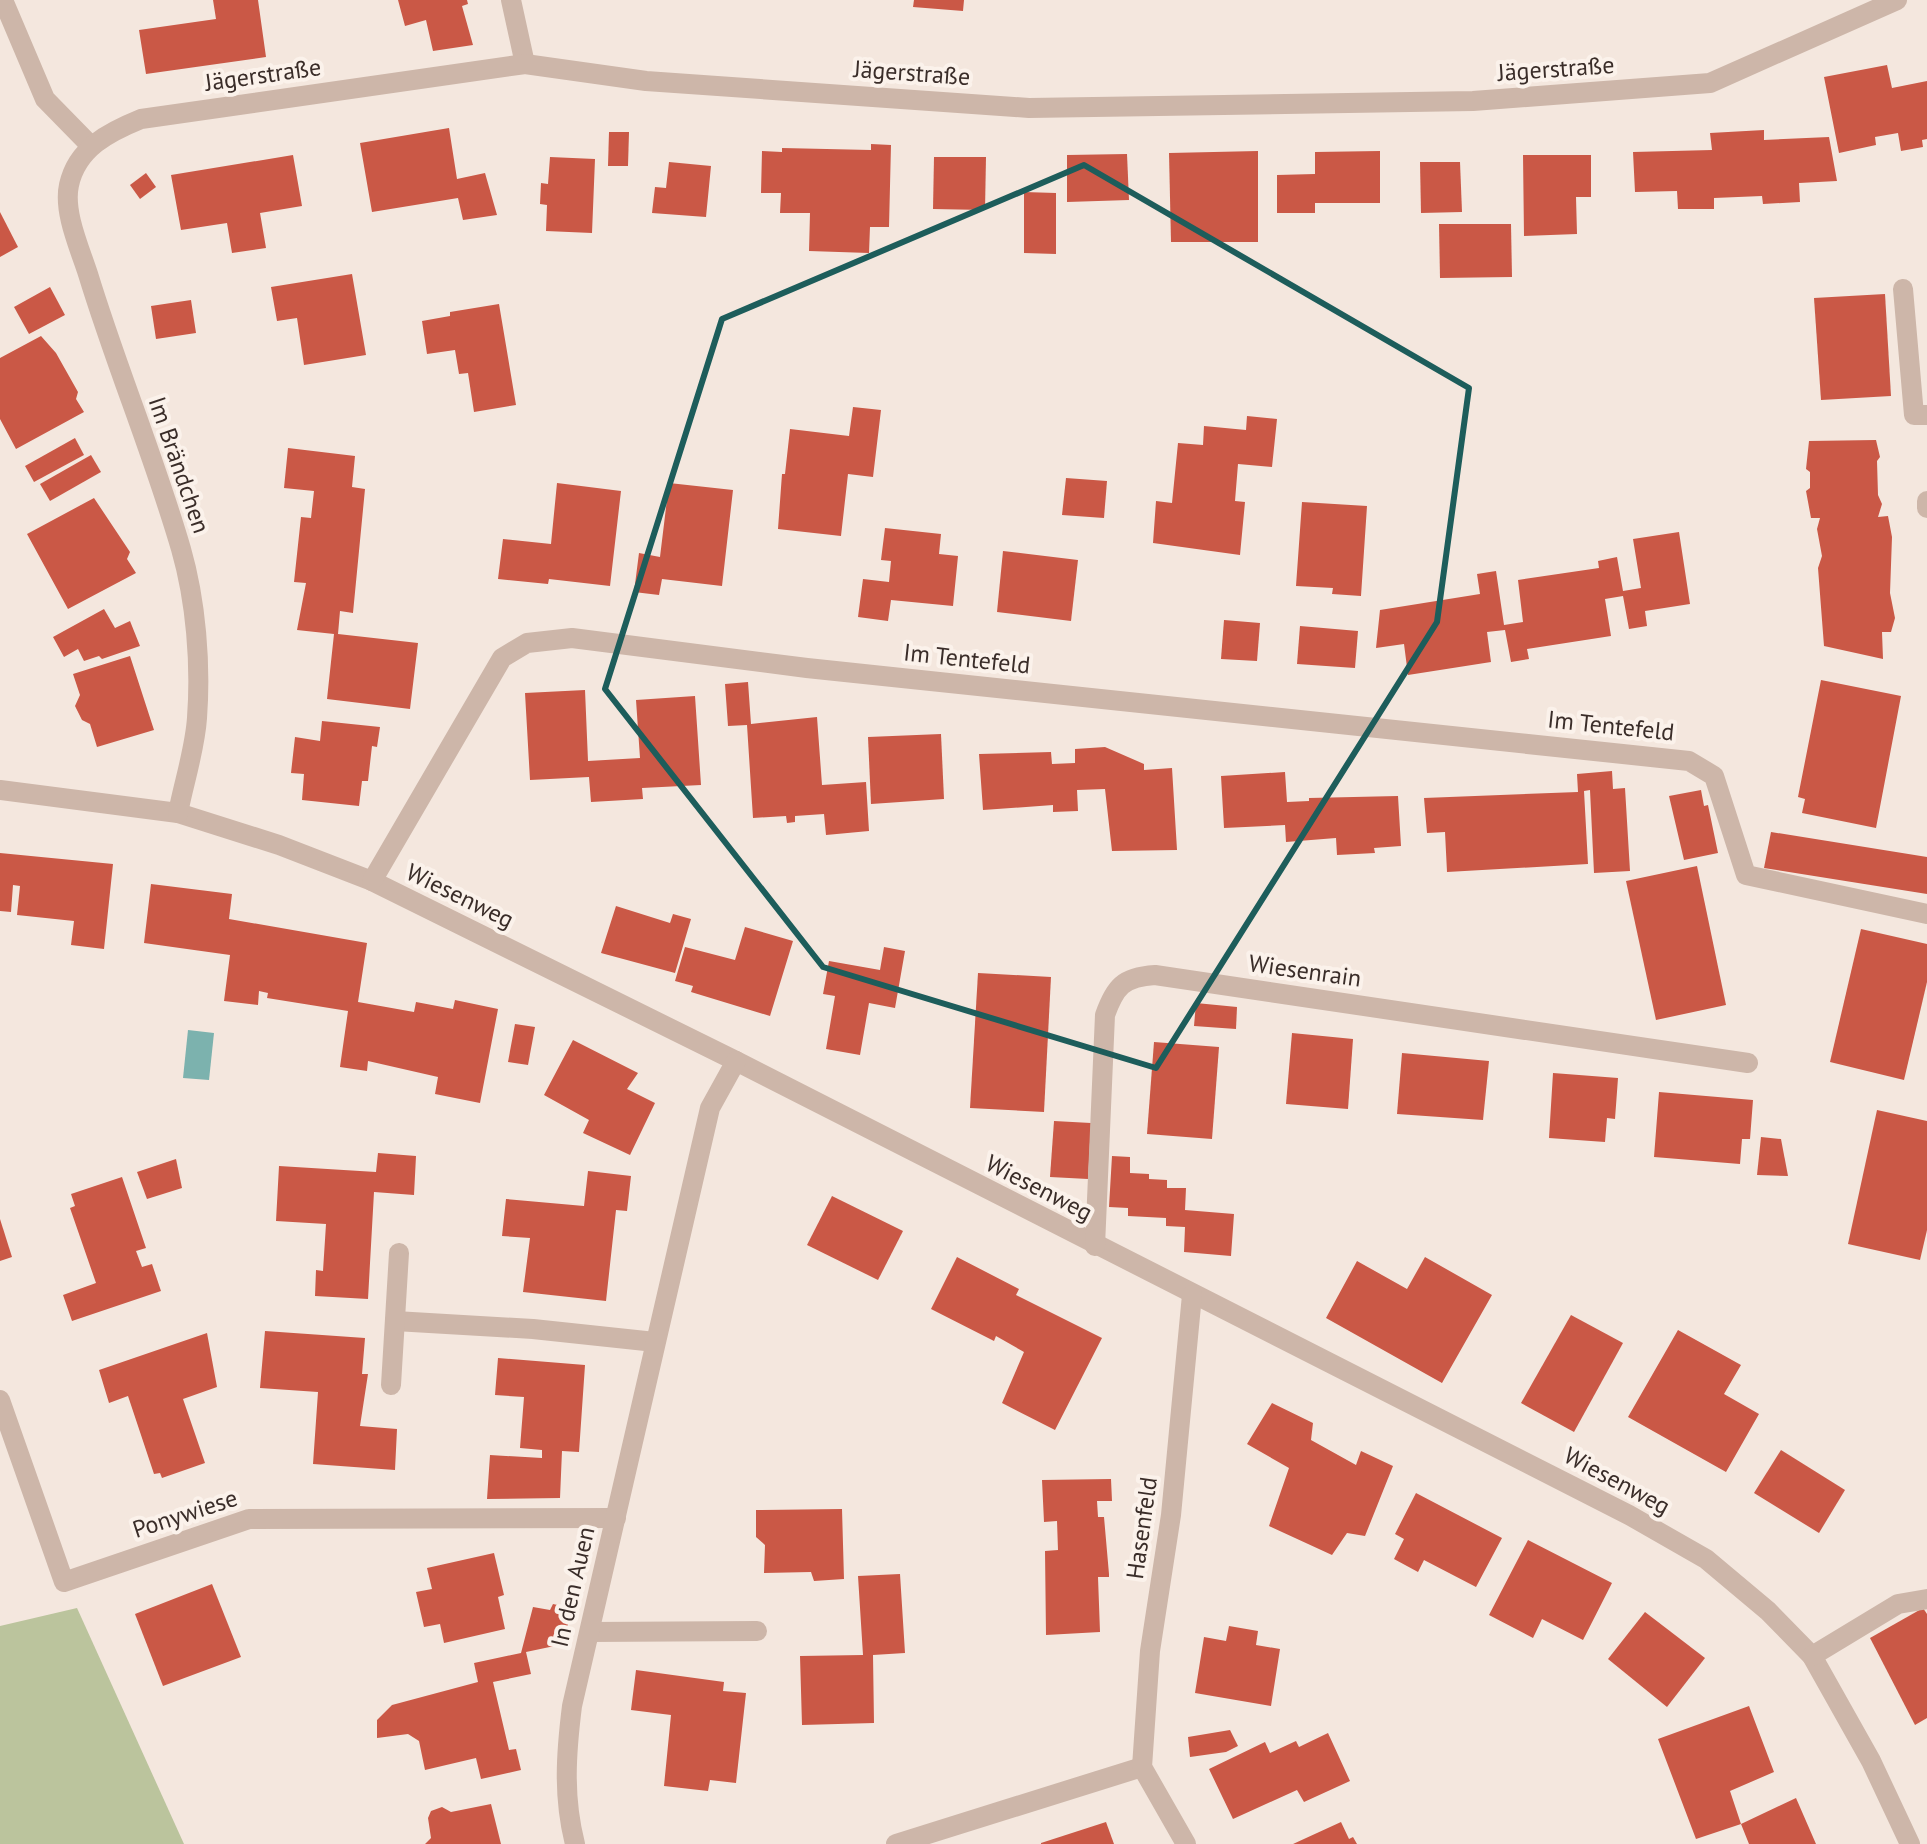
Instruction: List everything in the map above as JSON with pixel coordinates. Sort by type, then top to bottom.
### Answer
[{"type":"street","points":[[3,0],[45,99],[91,146]]},
{"type":"street","points":[[511,0],[525,64]]},
{"type":"street","name":"Jägerstraße","points":[[91,146],[113,130],[141,119],[525,64],[646,81],[1029,108],[1473,101],[1710,83],[1897,0]]},
{"type":"street","name":"Im Brändchen","points":[[91,146],[76,165],[68,188],[73,225],[182,551],[192,608],[198,662],[197,720],[178,813]]},
{"type":"street","points":[[1903,289],[1914,415],[1927,415]]},
{"type":"street","points":[[1927,501],[1927,508]]},
{"type":"street","name":"Im Tentefeld","points":[[372,881],[502,658],[527,643],[572,638],[807,668],[1689,761],[1714,776],[1746,875],[1927,914]]},
{"type":"street","name":"Wiesenweg","points":[[0,790],[178,813],[279,845],[372,881],[736,1061],[1629,1515],[1706,1559],[1768,1611],[1812,1656],[1871,1761],[1910,1844]]},
{"type":"street","name":"Wiesenrain","points":[[1095,1246],[1105,1015],[1115,988],[1132,976],[1170,977],[1748,1063]]},
{"type":"street","name":"In den Auen","points":[[575,1844],[568,1818],[565,1765],[572,1706],[710,1108],[736,1061]]},
{"type":"street","points":[[391,1385],[399,1253]]},
{"type":"street","name":"Hasenfeld","points":[[1142,1767],[1150,1651],[1171,1515],[1192,1295]]},
{"type":"street","points":[[395,1321],[533,1329],[655,1342]]},
{"type":"street","name":"Ponywiese","points":[[0,1400],[64,1582],[249,1519],[616,1518]]},
{"type":"street","points":[[1812,1656],[1898,1604],[1927,1599]]},
{"type":"street","points":[[590,1632],[757,1631]]},
{"type":"street","points":[[896,1844],[1142,1767],[1186,1844]]},
{"type":"highlighted area","points":[[1084,165],[1469,388],[1437,622],[1156,1068],[823,967],[605,689],[722,319]]},
{"type":"green space","points":[[77,1608],[184,1844],[0,1844],[0,1626]]},
{"type":"water","points":[[188,1030],[214,1033],[209,1080],[183,1078]]},
{"type":"building","points":[[213,0],[258,0],[266,57],[146,74],[139,30],[216,19]]},
{"type":"building","points":[[398,0],[467,0],[468,4],[462,6],[473,45],[433,51],[426,20],[405,26]]},
{"type":"building","points":[[914,0],[964,0],[963,11],[913,7]]},
{"type":"building","points":[[1887,65],[1892,88],[1927,81],[1927,139],[1922,140],[1923,147],[1901,151],[1898,133],[1875,137],[1876,145],[1839,153],[1824,77]]},
{"type":"building","points":[[449,128],[457,179],[485,173],[497,215],[463,220],[458,198],[372,212],[360,143]]},
{"type":"building","points":[[1764,130],[1764,140],[1829,137],[1837,181],[1799,183],[1800,202],[1763,204],[1762,196],[1714,198],[1714,209],[1678,209],[1677,191],[1635,192],[1633,152],[1712,150],[1710,133]]},
{"type":"building","points":[[609,132],[629,132],[628,166],[608,166]]},
{"type":"building","points":[[871,144],[891,145],[889,227],[870,227],[869,253],[809,251],[810,213],[780,213],[781,193],[761,193],[762,151],[782,152],[782,148],[871,150]]},
{"type":"building","points":[[1258,151],[1258,242],[1171,242],[1169,153]]},
{"type":"building","points":[[1380,151],[1380,203],[1315,203],[1315,213],[1277,213],[1277,175],[1315,174],[1315,152]]},
{"type":"building","points":[[1127,154],[1129,200],[1067,202],[1067,155]]},
{"type":"building","points":[[293,155],[302,206],[260,213],[266,248],[232,253],[227,223],[181,230],[171,175]]},
{"type":"building","points":[[1523,155],[1591,155],[1591,197],[1576,197],[1577,234],[1524,236]]},
{"type":"building","points":[[550,157],[595,159],[592,233],[546,231],[547,205],[540,204],[541,183],[548,184]]},
{"type":"building","points":[[934,157],[986,157],[985,210],[933,209]]},
{"type":"building","points":[[669,162],[711,166],[706,217],[652,213],[655,187],[666,188]]},
{"type":"building","points":[[1420,162],[1460,162],[1462,212],[1421,213]]},
{"type":"building","points":[[146,173],[156,187],[140,199],[130,185]]},
{"type":"building","points":[[1024,192],[1056,193],[1056,254],[1024,253]]},
{"type":"building","points":[[0,212],[18,247],[0,257]]},
{"type":"building","points":[[1439,224],[1511,224],[1512,277],[1440,278]]},
{"type":"building","points":[[352,274],[366,355],[304,365],[297,318],[277,321],[271,287]]},
{"type":"building","points":[[50,287],[65,315],[29,334],[14,307]]},
{"type":"building","points":[[1885,294],[1891,396],[1821,400],[1814,298]]},
{"type":"building","points":[[191,300],[196,333],[156,339],[151,306]]},
{"type":"building","points":[[499,304],[516,405],[474,412],[468,373],[459,374],[455,350],[427,354],[422,321],[450,316],[450,312]]},
{"type":"building","points":[[41,336],[56,353],[78,392],[76,399],[84,412],[16,449],[0,419],[0,358]]},
{"type":"building","points":[[853,407],[881,410],[873,477],[848,474],[841,536],[778,529],[782,474],[785,474],[790,429],[849,436]]},
{"type":"building","points":[[1247,416],[1277,419],[1272,467],[1238,464],[1235,501],[1245,502],[1240,555],[1153,543],[1156,501],[1172,503],[1178,443],[1203,445],[1204,426],[1246,430]]},
{"type":"building","points":[[75,438],[84,455],[34,482],[25,466]]},
{"type":"building","points":[[1876,440],[1880,457],[1877,461],[1878,495],[1882,504],[1878,517],[1888,516],[1892,537],[1890,593],[1895,618],[1891,632],[1882,632],[1883,659],[1824,646],[1818,568],[1822,556],[1817,529],[1820,518],[1811,518],[1806,491],[1810,488],[1810,472],[1806,469],[1809,441]]},
{"type":"building","points":[[288,448],[355,456],[352,487],[365,489],[353,613],[340,611],[338,634],[418,643],[410,709],[327,699],[334,634],[297,630],[306,583],[294,582],[301,517],[311,518],[314,491],[284,488]]},
{"type":"building","points":[[91,455],[101,472],[50,501],[40,484]]},
{"type":"building","points":[[1066,478],[1107,481],[1104,518],[1062,515]]},
{"type":"building","points":[[557,483],[621,491],[610,586],[549,579],[548,584],[498,579],[503,539],[551,544]]},
{"type":"building","points":[[669,483],[733,490],[722,586],[662,579],[659,595],[634,592],[639,553],[660,557]]},
{"type":"building","points":[[94,498],[130,552],[127,559],[136,573],[68,609],[27,534]]},
{"type":"building","points":[[1302,502],[1367,506],[1361,596],[1332,594],[1333,588],[1296,586]]},
{"type":"building","points":[[885,528],[941,534],[939,554],[958,556],[953,606],[891,600],[888,621],[858,617],[863,579],[889,582],[891,561],[881,560]]},
{"type":"building","points":[[1679,532],[1690,604],[1645,611],[1647,626],[1629,629],[1623,596],[1605,599],[1611,636],[1527,649],[1529,659],[1511,662],[1505,630],[1487,632],[1491,662],[1408,675],[1404,644],[1376,648],[1380,610],[1480,594],[1477,574],[1496,571],[1504,625],[1523,622],[1518,580],[1599,568],[1598,561],[1617,557],[1623,591],[1641,588],[1633,539]]},
{"type":"building","points":[[1003,551],[1078,560],[1071,621],[997,612]]},
{"type":"building","points":[[104,609],[115,628],[130,621],[140,646],[102,659],[99,656],[84,661],[78,649],[64,657],[53,637]]},
{"type":"building","points":[[1224,620],[1260,623],[1257,661],[1221,659]]},
{"type":"building","points":[[1300,626],[1358,631],[1355,668],[1297,664]]},
{"type":"building","points":[[130,656],[154,730],[97,747],[90,724],[82,720],[75,706],[80,695],[73,674]]},
{"type":"building","points":[[1821,680],[1901,696],[1876,828],[1802,813],[1805,799],[1798,797]]},
{"type":"building","points":[[748,682],[751,724],[817,717],[822,785],[866,782],[869,831],[826,835],[824,814],[795,816],[795,822],[787,823],[786,816],[753,818],[747,725],[728,726],[725,684]]},
{"type":"building","points":[[585,690],[588,761],[640,758],[636,700],[695,696],[701,785],[642,788],[643,799],[591,802],[589,777],[530,780],[525,693]]},
{"type":"building","points":[[322,721],[380,727],[377,747],[372,746],[368,781],[362,781],[359,806],[302,800],[304,774],[291,773],[295,737],[320,741]]},
{"type":"building","points":[[941,734],[944,799],[871,804],[868,737]]},
{"type":"building","points":[[1105,747],[1144,764],[1144,770],[1172,768],[1177,850],[1112,851],[1105,789],[1077,790],[1078,811],[1053,812],[1053,805],[983,810],[979,754],[1051,752],[1052,764],[1075,763],[1075,749]]},
{"type":"building","points":[[1612,771],[1613,789],[1625,788],[1630,871],[1594,873],[1590,790],[1584,791],[1588,864],[1447,872],[1445,832],[1427,833],[1424,798],[1578,792],[1577,774]]},
{"type":"building","points":[[1285,772],[1287,802],[1309,801],[1309,798],[1398,796],[1401,846],[1374,848],[1375,853],[1337,855],[1336,838],[1286,842],[1285,825],[1224,828],[1221,776]]},
{"type":"building","points":[[1701,790],[1704,806],[1708,805],[1718,853],[1684,860],[1669,796]]},
{"type":"building","points":[[1771,832],[1927,857],[1927,894],[1764,868]]},
{"type":"building","points":[[0,853],[113,864],[104,949],[71,945],[74,921],[17,915],[20,886],[13,885],[11,912],[0,911]]},
{"type":"building","points":[[1697,866],[1726,1005],[1656,1020],[1626,881]]},
{"type":"building","points":[[151,884],[232,894],[229,919],[367,943],[358,1002],[414,1012],[416,1002],[453,1009],[455,1000],[498,1009],[480,1103],[435,1094],[438,1077],[368,1061],[367,1071],[340,1067],[348,1011],[267,998],[268,993],[259,991],[258,1005],[224,1001],[230,955],[144,943]]},
{"type":"building","points":[[616,906],[670,923],[673,914],[691,919],[675,973],[601,953]]},
{"type":"building","points":[[745,927],[793,941],[770,1016],[691,992],[693,986],[675,981],[685,947],[735,960]]},
{"type":"building","points":[[1861,929],[1927,944],[1927,982],[1904,1080],[1830,1062]]},
{"type":"building","points":[[884,947],[905,951],[895,1008],[869,1003],[860,1055],[826,1049],[835,996],[823,994],[829,961],[880,970]]},
{"type":"building","points":[[978,973],[1051,977],[1044,1112],[970,1108]]},
{"type":"building","points":[[1196,1003],[1237,1007],[1236,1029],[1194,1026]]},
{"type":"building","points":[[515,1024],[535,1027],[528,1065],[508,1062]]},
{"type":"building","points":[[1292,1033],[1353,1039],[1348,1109],[1286,1104]]},
{"type":"building","points":[[573,1040],[638,1073],[627,1089],[655,1103],[630,1155],[583,1133],[589,1120],[544,1095]]},
{"type":"building","points":[[1154,1042],[1219,1047],[1212,1139],[1147,1134]]},
{"type":"building","points":[[1402,1053],[1489,1061],[1483,1120],[1397,1114]]},
{"type":"building","points":[[1553,1073],[1618,1078],[1615,1119],[1607,1118],[1605,1142],[1549,1138]]},
{"type":"building","points":[[1659,1092],[1753,1100],[1750,1139],[1742,1139],[1740,1164],[1654,1157]]},
{"type":"building","points":[[1877,1110],[1927,1121],[1927,1230],[1920,1260],[1848,1244]]},
{"type":"building","points":[[1054,1121],[1091,1123],[1088,1179],[1050,1177]]},
{"type":"building","points":[[1761,1137],[1781,1139],[1788,1176],[1757,1175]]},
{"type":"building","points":[[378,1153],[416,1156],[414,1195],[374,1192],[368,1299],[315,1296],[316,1270],[323,1271],[326,1224],[276,1221],[279,1166],[376,1172]]},
{"type":"building","points":[[1112,1156],[1130,1157],[1130,1173],[1149,1174],[1149,1179],[1167,1180],[1167,1188],[1186,1188],[1185,1210],[1234,1214],[1231,1256],[1184,1252],[1185,1227],[1166,1226],[1166,1218],[1128,1216],[1128,1208],[1109,1207]]},
{"type":"building","points":[[176,1159],[182,1188],[147,1199],[137,1172]]},
{"type":"building","points":[[588,1171],[631,1176],[627,1211],[616,1210],[606,1301],[523,1292],[530,1238],[502,1236],[506,1199],[584,1206]]},
{"type":"building","points":[[122,1177],[146,1248],[136,1251],[142,1267],[152,1264],[161,1291],[72,1321],[63,1295],[96,1283],[70,1208],[75,1206],[71,1194]]},
{"type":"building","points":[[832,1196],[903,1231],[878,1280],[807,1245]]},
{"type":"building","points":[[0,1219],[12,1257],[0,1261]]},
{"type":"building","points":[[957,1257],[1019,1289],[1016,1295],[1102,1338],[1055,1430],[1002,1403],[1024,1352],[996,1336],[994,1341],[931,1309]]},
{"type":"building","points":[[1425,1257],[1492,1295],[1442,1383],[1326,1318],[1357,1261],[1407,1289]]},
{"type":"building","points":[[1571,1315],[1623,1343],[1574,1432],[1521,1403]]},
{"type":"building","points":[[1678,1330],[1741,1365],[1724,1394],[1759,1414],[1726,1472],[1628,1417]]},
{"type":"building","points":[[265,1331],[365,1338],[362,1374],[368,1374],[360,1426],[397,1429],[395,1470],[313,1464],[318,1392],[260,1388]]},
{"type":"building","points":[[207,1333],[217,1387],[183,1399],[205,1463],[162,1478],[160,1473],[154,1474],[128,1396],[109,1403],[99,1370]]},
{"type":"building","points":[[498,1358],[585,1365],[579,1452],[562,1451],[560,1498],[487,1499],[490,1455],[542,1458],[542,1450],[520,1448],[524,1397],[495,1395]]},
{"type":"building","points":[[1272,1403],[1313,1423],[1311,1440],[1356,1465],[1361,1451],[1393,1466],[1365,1536],[1347,1533],[1332,1555],[1269,1526],[1289,1468],[1247,1444]]},
{"type":"building","points":[[1781,1450],[1845,1490],[1819,1533],[1754,1493]]},
{"type":"building","points":[[1111,1479],[1112,1501],[1097,1501],[1098,1517],[1104,1517],[1109,1574],[1109,1577],[1098,1577],[1100,1632],[1046,1635],[1045,1551],[1058,1550],[1057,1521],[1044,1522],[1042,1480]]},
{"type":"building","points":[[1416,1493],[1502,1538],[1476,1587],[1424,1560],[1418,1572],[1394,1559],[1404,1539],[1395,1534]]},
{"type":"building","points":[[842,1509],[844,1579],[814,1581],[811,1572],[764,1573],[765,1545],[756,1537],[756,1510]]},
{"type":"building","points":[[1528,1540],[1612,1583],[1583,1640],[1542,1619],[1533,1638],[1489,1615]]},
{"type":"building","points":[[494,1553],[504,1595],[498,1597],[505,1629],[444,1643],[440,1624],[424,1627],[416,1592],[432,1589],[427,1568]]},
{"type":"building","points":[[900,1574],[905,1653],[873,1655],[874,1723],[802,1725],[800,1656],[863,1655],[858,1576]]},
{"type":"building","points":[[212,1584],[241,1657],[163,1686],[135,1614]]},
{"type":"building","points":[[553,1604],[571,1608],[564,1644],[526,1652],[531,1674],[493,1682],[509,1750],[516,1749],[521,1770],[481,1779],[476,1758],[425,1770],[419,1741],[408,1734],[377,1738],[377,1720],[392,1705],[478,1682],[474,1663],[521,1653],[533,1607],[550,1610]]},
{"type":"building","points":[[1923,1608],[1927,1614],[1927,1718],[1915,1725],[1870,1638]]},
{"type":"building","points":[[1645,1612],[1705,1658],[1667,1707],[1608,1659]]},
{"type":"building","points":[[1229,1626],[1258,1631],[1256,1645],[1280,1649],[1271,1706],[1195,1693],[1204,1637],[1226,1641]]},
{"type":"building","points":[[636,1670],[724,1682],[723,1691],[746,1693],[736,1783],[710,1780],[708,1791],[664,1786],[671,1715],[631,1710]]},
{"type":"building","points":[[1749,1706],[1774,1772],[1730,1791],[1741,1824],[1696,1839],[1658,1739]]},
{"type":"building","points":[[1230,1730],[1238,1746],[1226,1752],[1190,1757],[1188,1737]]},
{"type":"building","points":[[1328,1733],[1350,1781],[1304,1802],[1297,1790],[1233,1819],[1209,1769],[1265,1742],[1270,1753],[1296,1741],[1299,1747]]},
{"type":"building","points":[[1796,1798],[1816,1844],[1749,1844],[1741,1824]]},
{"type":"building","points":[[491,1804],[501,1844],[425,1844],[431,1838],[428,1818],[431,1811],[442,1807],[451,1812]]},
{"type":"building","points":[[1106,1822],[1114,1844],[1041,1844],[1041,1843]]},
{"type":"building","points":[[1341,1822],[1349,1839],[1353,1837],[1357,1844],[1293,1844]]}]
